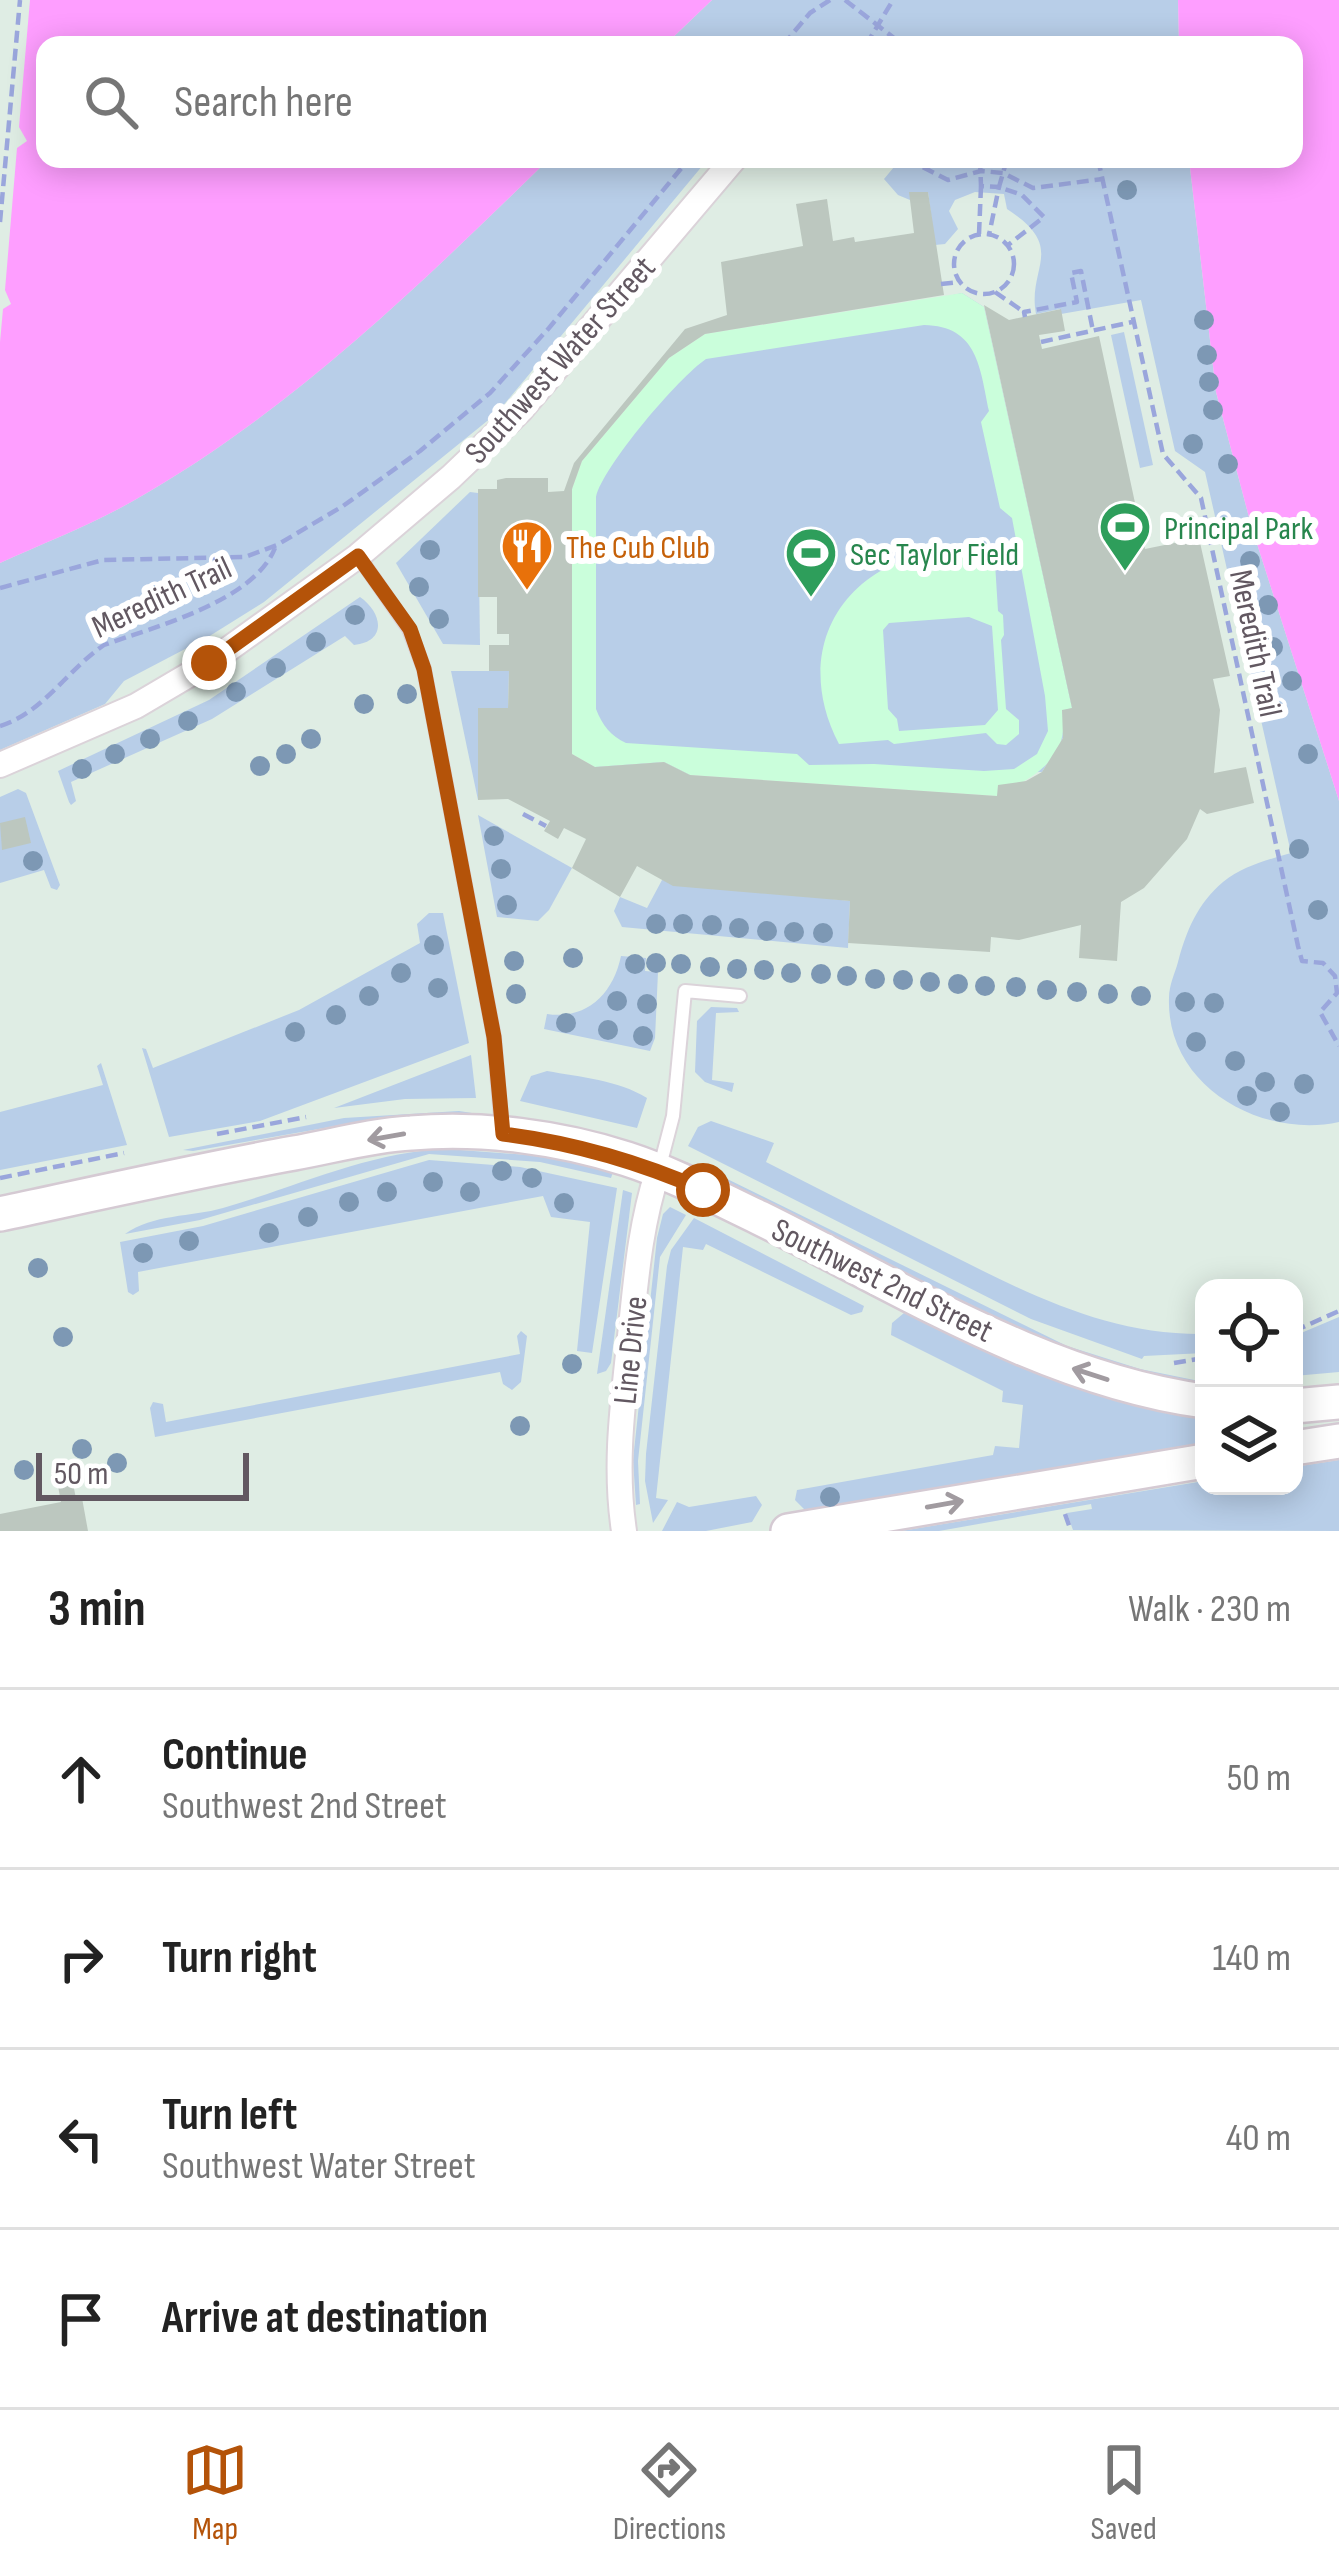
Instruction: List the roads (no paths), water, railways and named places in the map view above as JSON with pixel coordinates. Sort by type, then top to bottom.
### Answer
[{"type":"main road","name":"Southwest 2nd Street","points":[[0,1214],[407,1133],[503,1134],[585,1148],[658,1171],[1077,1371],[1132,1388],[1195,1399]]},
{"type":"main road","points":[[1303,1405],[1339,1402]]},
{"type":"main road","points":[[1303,1447],[1339,1441]]},
{"type":"main road","points":[[788,1531],[1195,1463]]},
{"type":"street","name":"Southwest Water Street","points":[[0,765],[154,695],[266,625],[358,556],[520,411],[726,168]]},
{"type":"street","name":"Line Drive","points":[[624,1531],[617,1477],[624,1390],[642,1227],[658,1171]]},
{"type":"lane","points":[[358,556],[410,629],[424,669],[494,1037],[503,1134]]},
{"type":"lane","points":[[658,1171],[674,1116],[685,991],[740,996]]},
{"type":"place","name":"Principal Park","points":[[1125,573]]},
{"type":"place","name":"The Cub Club","points":[[527,592]]},
{"type":"place","name":"Sec Taylor Field","points":[[811,599]]}]
